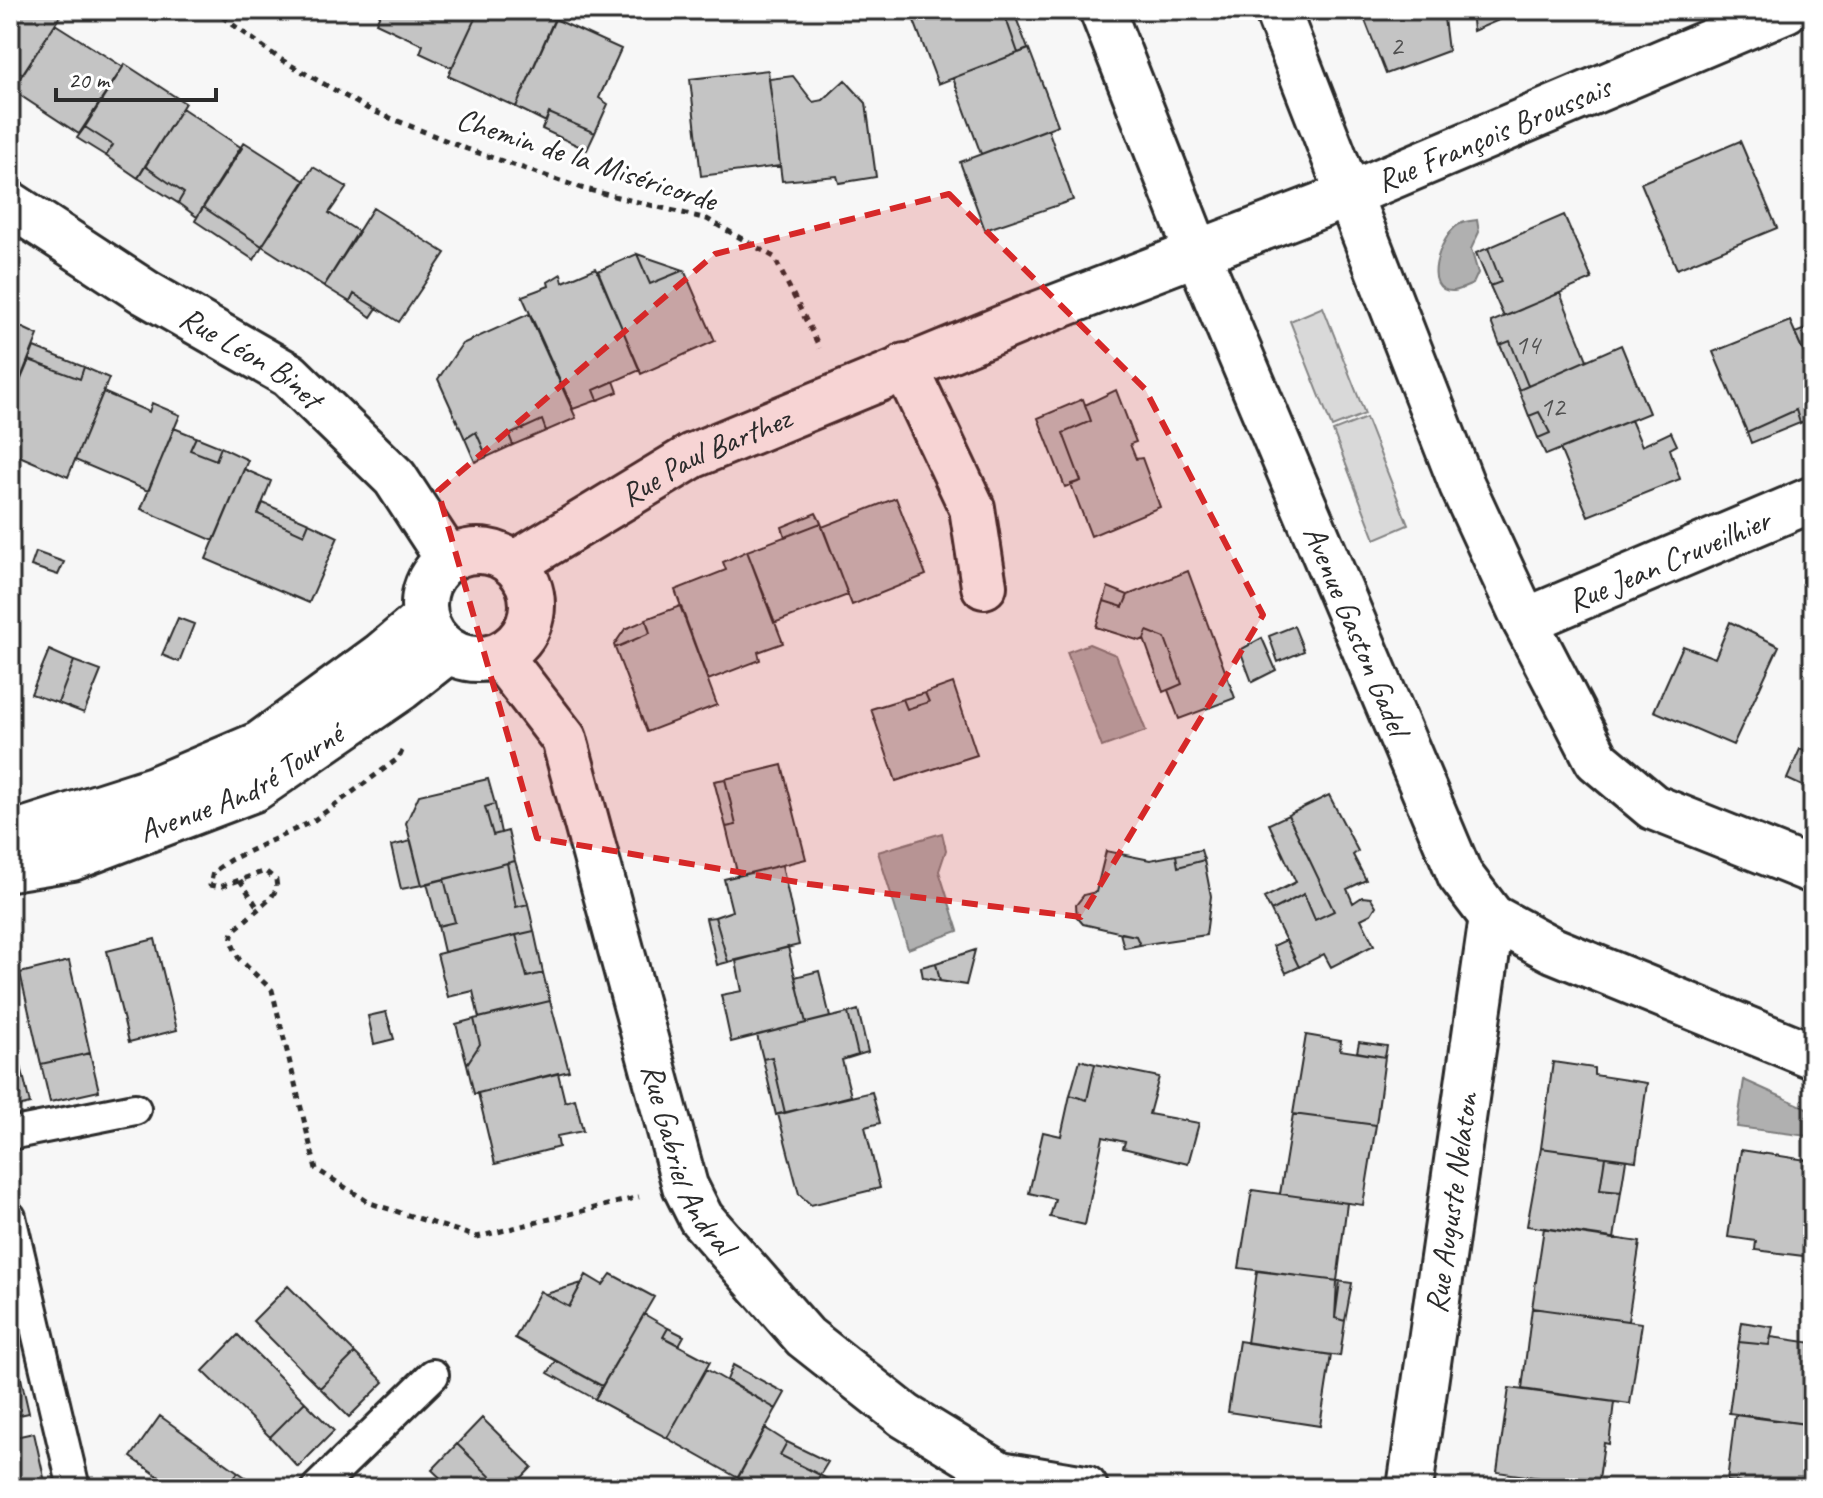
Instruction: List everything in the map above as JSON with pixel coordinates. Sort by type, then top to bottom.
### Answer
[{"type":"street","name":"Avenue Gaston Gadel","points":[[1102,10],[1197,252],[1460,875],[1492,917],[1553,950],[1813,1056]]},
{"type":"street","points":[[1277,10],[1462,485],[1525,621],[1597,760],[1653,807],[1813,871]]},
{"type":"street","name":"Rue François Broussais","points":[[1197,252],[1348,195],[1786,10]]},
{"type":"street","name":"Rue Léon Binet","points":[[10,204],[146,293],[289,375],[395,478],[448,559]]},
{"type":"street","name":"Rue Paul Barthez","points":[[514,564],[692,456],[905,366],[1197,252]]},
{"type":"street","points":[[905,366],[972,508],[984,586]]},
{"type":"street","name":"Rue Jean Cruveilhier","points":[[1525,621],[1813,499]]},
{"type":"street","points":[[482,550],[499,554],[514,564],[529,586],[532,613],[527,631],[500,656],[483,660],[464,659],[436,634],[424,601],[428,585],[436,570],[448,559],[464,552],[482,550]]},
{"type":"street","name":"Avenue André Tourné","points":[[10,868],[72,858],[254,789],[401,688],[436,634]]},
{"type":"street","name":"Avenue André Tourné","points":[[10,832],[26,830],[154,789],[260,744],[380,656],[436,634]]},
{"type":"street","name":"Rue Gabriel Andral","points":[[500,656],[564,739],[685,1186],[701,1218],[805,1337],[905,1416],[1000,1474],[1085,1488]]},
{"type":"street","name":"Rue Auguste Nelaton","points":[[1410,1488],[1492,917]]},
{"type":"lane","points":[[10,1134],[135,1109]]},
{"type":"lane","points":[[10,1217],[74,1488]]},
{"type":"lane","points":[[317,1488],[433,1375]]},
{"type":"path","name":"Chemin de la Miséricorde","points":[[213,10],[280,59],[368,109],[467,149],[581,188],[707,219],[774,257],[841,393]]},
{"type":"path","points":[[401,688],[416,711],[399,758],[313,821],[230,860],[213,872],[210,885],[220,887],[265,871],[276,880],[277,888],[271,898],[233,931],[231,941],[239,959],[272,990],[316,1169],[370,1203],[477,1237],[685,1186]]},
{"type":"path","points":[[240,880],[258,908]]},
{"type":"highlighted area","points":[[949,194],[1145,389],[1263,615],[1081,917],[809,884],[537,838],[438,491],[715,254]]},
{"type":"shaded area","points":[[1477,220],[1479,232],[1471,249],[1478,273],[1473,284],[1454,291],[1444,289],[1438,283],[1436,263],[1445,240],[1458,225]]},
{"type":"shaded area","points":[[1323,307],[1365,414],[1332,427],[1290,321]]},
{"type":"shaded area","points":[[1366,418],[1408,525],[1375,539],[1333,431]]},
{"type":"shaded area","points":[[1089,644],[1116,655],[1146,731],[1102,747],[1067,652]]},
{"type":"shaded area","points":[[942,833],[946,850],[939,871],[958,931],[908,949],[878,852]]},
{"type":"shaded area","points":[[1744,1080],[1811,1110],[1807,1136],[1737,1127]]},
{"type":"building","points":[[10,10],[64,10],[23,74],[10,66]]},
{"type":"building","points":[[382,10],[479,10],[452,68],[420,53],[423,45],[376,23]]},
{"type":"building","points":[[479,10],[502,10],[523,19],[529,10],[534,10],[554,20],[516,107],[448,76]]},
{"type":"building","points":[[910,10],[1003,10],[1018,53],[938,84]]},
{"type":"building","points":[[1003,10],[1013,10],[1028,49],[1018,53]]},
{"type":"building","points":[[1361,10],[1443,10],[1448,51],[1386,74]]},
{"type":"building","points":[[1471,10],[1503,10],[1506,17],[1473,31]]},
{"type":"building","points":[[555,19],[621,49],[599,98],[608,104],[595,133],[549,113],[546,122],[516,107]]},
{"type":"building","points":[[55,24],[123,67],[79,134],[12,90]]},
{"type":"building","points":[[1029,49],[1058,125],[981,154],[953,78]]},
{"type":"building","points":[[125,64],[185,103],[138,178],[106,156],[113,145],[85,127]]},
{"type":"building","points":[[768,70],[780,166],[701,176],[690,79]]},
{"type":"building","points":[[793,76],[813,102],[823,100],[845,80],[866,103],[876,177],[839,183],[837,176],[782,181],[769,79]]},
{"type":"building","points":[[182,108],[242,148],[197,217],[178,203],[184,193],[145,166]]},
{"type":"building","points":[[549,113],[595,133],[587,150],[542,129]]},
{"type":"building","points":[[85,127],[113,145],[106,156],[77,138]]},
{"type":"building","points":[[1048,129],[1073,200],[985,230],[960,162]]},
{"type":"building","points":[[1740,141],[1777,228],[1677,269],[1641,183]]},
{"type":"building","points":[[244,142],[305,181],[262,246],[203,207]]},
{"type":"building","points":[[145,166],[184,193],[178,203],[138,178]]},
{"type":"building","points":[[313,167],[347,187],[329,213],[359,232],[324,286],[262,246]]},
{"type":"building","points":[[203,207],[262,246],[254,260],[195,221]]},
{"type":"building","points":[[373,208],[445,253],[399,322],[354,294],[350,302],[324,286]]},
{"type":"building","points":[[1564,215],[1592,279],[1504,317],[1490,286],[1501,282],[1488,248]]},
{"type":"building","points":[[1488,248],[1501,282],[1490,286],[1476,253]]},
{"type":"building","points":[[637,254],[684,270],[650,284]]},
{"type":"building","points":[[637,254],[650,284],[684,270],[715,341],[641,374],[598,271]]},
{"type":"building","points":[[596,268],[640,370],[594,390],[598,400],[573,409],[522,296],[549,286],[548,282],[561,274],[563,282]]},
{"type":"building","points":[[1560,293],[1587,360],[1528,386],[1510,341],[1500,345],[1491,322]]},
{"type":"building","points":[[354,294],[377,308],[371,317],[350,302]]},
{"type":"building","points":[[529,314],[576,418],[546,431],[542,420],[509,435],[513,445],[487,457],[476,432],[465,439],[438,379],[462,344]]},
{"type":"building","points":[[1790,321],[1813,374],[1813,417],[1800,423],[1796,410],[1747,432],[1713,352]]},
{"type":"building","points":[[10,322],[38,335],[10,405]]},
{"type":"building","points":[[1813,326],[1813,374],[1795,333]]},
{"type":"building","points":[[1510,341],[1528,386],[1519,390],[1500,345]]},
{"type":"building","points":[[1621,345],[1649,413],[1546,455],[1538,438],[1550,433],[1539,412],[1529,416],[1519,390]]},
{"type":"building","points":[[34,347],[84,367],[80,379],[29,360]]},
{"type":"building","points":[[29,360],[80,379],[84,367],[109,378],[68,477],[10,452],[10,405]]},
{"type":"building","points":[[614,381],[618,392],[598,400],[594,390]]},
{"type":"building","points":[[1116,390],[1136,442],[1130,444],[1136,459],[1142,458],[1160,507],[1091,536],[1071,484],[1081,481],[1063,433],[1091,421],[1085,405]]},
{"type":"building","points":[[103,392],[149,412],[152,403],[180,415],[148,491],[75,460]]},
{"type":"building","points":[[1083,399],[1091,421],[1063,433],[1081,481],[1065,487],[1038,418]]},
{"type":"building","points":[[1796,410],[1800,423],[1751,443],[1747,432]]},
{"type":"building","points":[[1539,412],[1550,433],[1538,438],[1529,416]]},
{"type":"building","points":[[542,420],[546,431],[513,445],[509,435]]},
{"type":"building","points":[[1631,420],[1642,446],[1671,432],[1677,445],[1670,449],[1680,479],[1588,516],[1560,449]]},
{"type":"building","points":[[174,428],[196,437],[190,450],[216,460],[221,447],[248,460],[214,541],[141,509]]},
{"type":"building","points":[[476,432],[487,457],[475,462],[465,439]]},
{"type":"building","points":[[196,437],[221,447],[216,460],[190,450]]},
{"type":"building","points":[[244,469],[271,481],[258,514],[304,535],[309,523],[338,537],[309,603],[206,559]]},
{"type":"building","points":[[896,498],[926,575],[852,605],[822,527]]},
{"type":"building","points":[[263,503],[309,523],[304,535],[258,514]]},
{"type":"building","points":[[816,513],[821,523],[785,537],[782,527]]},
{"type":"building","points":[[821,523],[848,595],[774,623],[747,551]]},
{"type":"building","points":[[747,551],[783,643],[758,652],[760,660],[708,680],[675,590],[726,570],[723,562]]},
{"type":"building","points":[[36,552],[64,562],[58,575],[31,566]]},
{"type":"building","points":[[1188,571],[1235,698],[1179,719],[1168,690],[1182,684],[1165,638],[1147,631],[1140,641],[1096,627],[1104,601],[1123,607],[1128,595]]},
{"type":"building","points":[[1108,587],[1128,595],[1123,607],[1104,601]]},
{"type":"building","points":[[680,606],[717,705],[647,732],[615,648],[650,633],[646,619]]},
{"type":"building","points":[[178,618],[194,624],[179,662],[162,655]]},
{"type":"building","points":[[646,620],[650,633],[615,648],[625,629]]},
{"type":"building","points":[[1730,622],[1779,646],[1733,745],[1654,711],[1683,646],[1715,658]]},
{"type":"building","points":[[1294,626],[1304,651],[1278,662],[1269,636]]},
{"type":"building","points":[[1147,631],[1165,638],[1182,684],[1163,692],[1144,639]]},
{"type":"building","points":[[1262,638],[1276,670],[1252,682],[1240,650]]},
{"type":"building","points":[[49,650],[74,661],[58,703],[31,694]]},
{"type":"building","points":[[74,661],[101,671],[84,713],[58,703]]},
{"type":"building","points":[[953,683],[977,755],[896,781],[871,709],[903,699],[907,709],[929,702],[925,693]]},
{"type":"building","points":[[925,693],[929,702],[907,709],[903,699]]},
{"type":"building","points":[[1813,742],[1813,791],[1787,779],[1800,749],[1808,753]]},
{"type":"building","points":[[782,765],[806,859],[738,876],[726,827],[736,825],[725,779]]},
{"type":"building","points":[[488,779],[495,804],[485,807],[493,835],[508,831],[515,861],[422,885],[406,823],[419,795]]},
{"type":"building","points":[[725,779],[736,825],[726,827],[714,781]]},
{"type":"building","points":[[1329,795],[1358,851],[1353,855],[1366,880],[1347,889],[1353,903],[1362,897],[1371,898],[1376,906],[1371,914],[1361,919],[1374,945],[1331,967],[1324,954],[1299,967],[1271,911],[1304,894],[1315,920],[1334,911],[1288,815]]},
{"type":"building","points":[[495,804],[501,833],[493,835],[485,807]]},
{"type":"building","points":[[1288,815],[1334,911],[1315,920],[1304,894],[1271,911],[1264,898],[1296,882],[1269,824]]},
{"type":"building","points":[[411,841],[422,885],[401,889],[391,846]]},
{"type":"building","points":[[1201,850],[1204,860],[1178,867],[1176,855]]},
{"type":"building","points":[[1106,851],[1150,860],[1176,855],[1178,867],[1204,860],[1211,896],[1206,935],[1140,945],[1136,936],[1083,924],[1077,917],[1076,905],[1084,895],[1096,892]]},
{"type":"building","points":[[515,861],[528,904],[516,907],[507,863]]},
{"type":"building","points":[[507,863],[516,907],[528,904],[534,931],[444,952],[438,926],[455,922],[444,879]]},
{"type":"building","points":[[782,865],[799,945],[728,962],[715,917],[732,911],[724,879]]},
{"type":"building","points":[[444,879],[455,922],[438,926],[427,883]]},
{"type":"building","points":[[715,917],[728,962],[717,965],[706,918]]},
{"type":"building","points":[[534,931],[543,973],[527,977],[516,935]]},
{"type":"building","points":[[1120,933],[1136,936],[1140,945],[1124,948]]},
{"type":"building","points":[[516,935],[527,977],[543,973],[550,1001],[479,1018],[473,991],[448,997],[437,954]]},
{"type":"building","points":[[155,939],[177,1030],[129,1042],[107,951]]},
{"type":"building","points":[[1286,940],[1299,967],[1286,973],[1273,946]]},
{"type":"building","points":[[788,947],[806,1023],[731,1042],[721,995],[742,991],[736,961]]},
{"type":"building","points":[[975,950],[966,985],[940,981],[936,963]]},
{"type":"building","points":[[69,961],[90,1053],[41,1064],[20,973]]},
{"type":"building","points":[[936,963],[940,981],[923,978],[921,967]]},
{"type":"building","points":[[819,971],[830,1017],[806,1023],[795,977]]},
{"type":"building","points":[[550,1001],[569,1071],[474,1094],[467,1064],[480,1044],[474,1019]]},
{"type":"building","points":[[858,1010],[868,1052],[858,1055],[848,1013]]},
{"type":"building","points":[[386,1012],[394,1039],[374,1044],[368,1016]]},
{"type":"building","points":[[848,1013],[858,1055],[842,1060],[851,1096],[785,1113],[772,1057],[763,1059],[757,1035]]},
{"type":"building","points":[[474,1019],[480,1044],[467,1064],[456,1024]]},
{"type":"building","points":[[10,1021],[21,1066],[10,1068]]},
{"type":"building","points":[[1306,1035],[1341,1041],[1340,1050],[1385,1057],[1376,1125],[1293,1114]]},
{"type":"building","points":[[1359,1042],[1387,1046],[1385,1057],[1357,1052]]},
{"type":"building","points":[[90,1053],[99,1091],[50,1102],[41,1064]]},
{"type":"building","points":[[772,1057],[785,1113],[776,1115],[763,1059]]},
{"type":"building","points":[[1080,1060],[1095,1064],[1087,1100],[1070,1095]]},
{"type":"building","points":[[1553,1062],[1594,1068],[1594,1075],[1647,1083],[1636,1161],[1541,1148]]},
{"type":"building","points":[[1095,1064],[1159,1077],[1149,1114],[1199,1123],[1188,1164],[1123,1148],[1125,1142],[1103,1137],[1085,1225],[1050,1217],[1055,1199],[1029,1193],[1043,1132],[1061,1136],[1070,1095],[1087,1100]]},
{"type":"building","points":[[21,1066],[30,1104],[10,1109],[10,1068]]},
{"type":"building","points":[[558,1073],[565,1102],[575,1099],[583,1131],[557,1136],[559,1147],[495,1164],[478,1093]]},
{"type":"building","points":[[872,1092],[880,1123],[865,1127],[880,1188],[811,1205],[799,1194],[778,1114]]},
{"type":"building","points":[[1293,1114],[1376,1125],[1363,1205],[1280,1194]]},
{"type":"building","points":[[1541,1148],[1605,1157],[1600,1190],[1621,1192],[1614,1239],[1527,1226]]},
{"type":"building","points":[[1741,1150],[1813,1161],[1812,1257],[1755,1250],[1756,1241],[1728,1237]]},
{"type":"building","points":[[1605,1157],[1626,1160],[1621,1192],[1600,1190]]},
{"type":"building","points":[[1252,1190],[1347,1203],[1337,1281],[1239,1268]]},
{"type":"building","points":[[1544,1228],[1640,1242],[1628,1321],[1532,1308]]},
{"type":"building","points":[[1257,1271],[1340,1281],[1335,1318],[1345,1321],[1340,1356],[1247,1343]]},
{"type":"building","points":[[611,1274],[654,1297],[602,1386],[515,1338],[540,1291],[569,1307],[586,1275],[603,1285]]},
{"type":"building","points":[[1337,1281],[1352,1283],[1345,1321],[1335,1318]]},
{"type":"building","points":[[582,1283],[569,1307],[546,1294]]},
{"type":"building","points":[[288,1286],[355,1353],[320,1388],[253,1321]]},
{"type":"building","points":[[1532,1308],[1642,1323],[1630,1404],[1522,1389]]},
{"type":"building","points":[[644,1314],[668,1328],[663,1337],[710,1362],[667,1438],[595,1399]]},
{"type":"building","points":[[1742,1322],[1773,1327],[1769,1345],[1739,1342]]},
{"type":"building","points":[[668,1328],[684,1336],[679,1345],[663,1337]]},
{"type":"building","points":[[238,1335],[305,1402],[270,1437],[203,1371]]},
{"type":"building","points":[[1771,1337],[1813,1343],[1813,1425],[1729,1413],[1739,1342],[1769,1345]]},
{"type":"building","points":[[1239,1341],[1331,1355],[1320,1426],[1228,1412]]},
{"type":"building","points":[[355,1353],[384,1382],[349,1417],[320,1388]]},
{"type":"building","points":[[556,1361],[602,1386],[595,1399],[548,1373]]},
{"type":"building","points":[[18,1365],[29,1413],[10,1417],[10,1366]]},
{"type":"building","points":[[733,1365],[785,1393],[776,1409],[727,1380]]},
{"type":"building","points":[[706,1369],[776,1409],[738,1478],[667,1438]]},
{"type":"building","points":[[1509,1388],[1614,1402],[1609,1444],[1604,1443],[1598,1486],[1497,1472]]},
{"type":"building","points":[[305,1402],[334,1431],[298,1467],[270,1437]]},
{"type":"building","points":[[1735,1415],[1813,1425],[1813,1458],[1808,1488],[1727,1481]]},
{"type":"building","points":[[160,1416],[238,1472],[227,1488],[175,1488],[131,1457]]},
{"type":"building","points":[[482,1418],[532,1467],[512,1488],[502,1488],[457,1444]]},
{"type":"building","points":[[765,1428],[787,1442],[780,1455],[820,1475],[813,1488],[732,1488]]},
{"type":"building","points":[[34,1433],[45,1482],[10,1488],[10,1438]]},
{"type":"building","points":[[787,1442],[828,1462],[820,1475],[780,1455]]},
{"type":"building","points":[[457,1444],[502,1488],[451,1488],[432,1470]]},
{"type":"building","points":[[238,1472],[261,1488],[227,1488]]},
{"type":"building","points":[[820,1475],[843,1488],[813,1488]]}]
